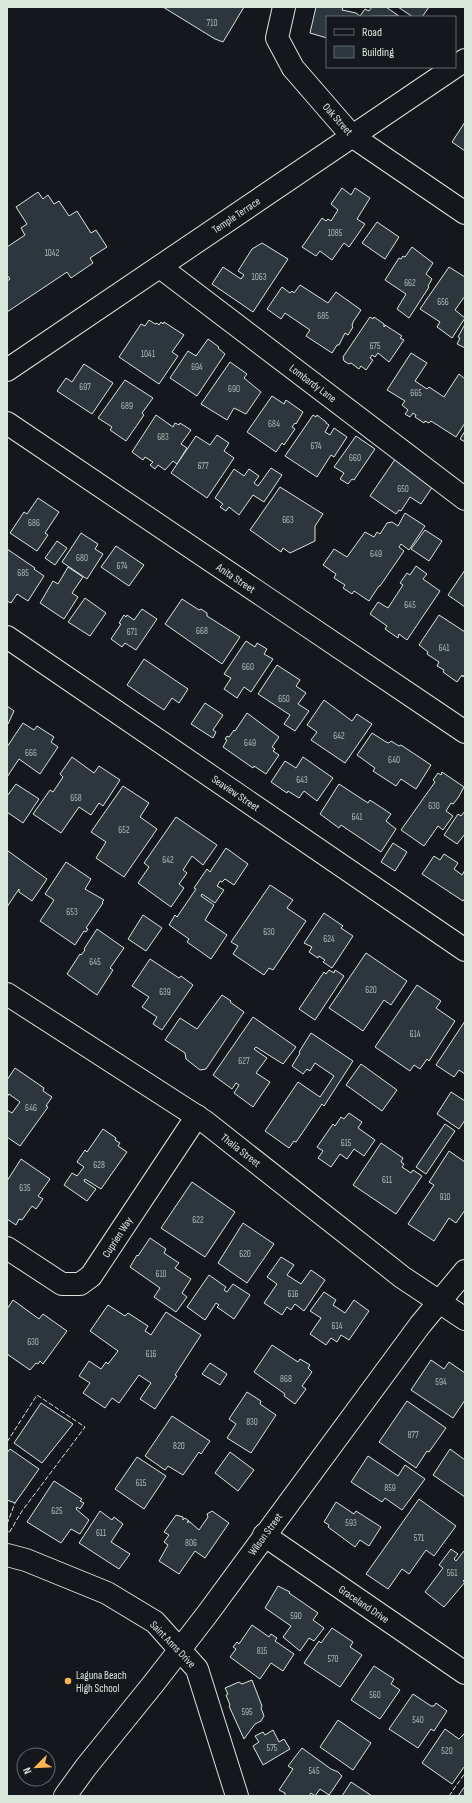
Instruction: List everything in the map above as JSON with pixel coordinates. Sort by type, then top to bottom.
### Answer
[{"type":"street","name":"Oak Street","points":[[284,7],[277,38],[293,68],[352,136],[465,213]]},
{"type":"street","name":"Temple Terrace","points":[[456,66],[465,60]]},
{"type":"street","name":"Temple Terrace","points":[[7,370],[453,68]]},
{"type":"street","name":"Lombardy Lane","points":[[160,267],[465,499]]},
{"type":"street","name":"Anita Street","points":[[7,423],[465,732]]},
{"type":"street","name":"Seaview Street","points":[[7,637],[465,950]]},
{"type":"street","name":"Thalia Street","points":[[7,994],[197,1116],[402,1278],[465,1319]]},
{"type":"street","name":"Cuprien Way","points":[[7,1248],[62,1284],[80,1284],[91,1276],[197,1116]]},
{"type":"street","name":"Wilson Street","points":[[65,1796],[86,1767],[180,1649],[420,1325],[465,1272]]},
{"type":"street","name":"Graceland Drive","points":[[264,1535],[465,1673]]},
{"type":"street","name":"Saint Anns Drive","points":[[7,1555],[26,1560],[106,1593],[155,1622],[197,1669],[237,1796]]},
{"type":"building","points":[[163,7],[244,7],[223,42],[215,39]]},
{"type":"building","points":[[316,7],[343,7],[342,10],[356,13],[360,16],[326,16],[326,38],[310,33]]},
{"type":"building","points":[[372,7],[386,7],[399,16],[360,16],[365,9],[369,11]]},
{"type":"building","points":[[398,7],[429,7],[423,16],[412,16]]},
{"type":"building","points":[[465,122],[465,151],[452,142]]},
{"type":"building","points":[[342,188],[351,195],[355,188],[370,198],[357,219],[365,224],[349,247],[344,243],[332,260],[320,251],[316,256],[302,247],[322,218],[326,221],[328,219],[331,221],[338,210],[331,204]]},
{"type":"building","points":[[38,192],[43,199],[48,195],[54,204],[59,201],[69,216],[77,211],[91,233],[96,230],[107,247],[90,258],[93,263],[71,278],[67,272],[7,312],[7,281],[10,279],[7,275],[7,247],[25,235],[21,228],[27,224],[16,207]]},
{"type":"building","points":[[377,222],[399,237],[385,259],[362,243]]},
{"type":"building","points":[[262,243],[288,259],[253,312],[212,284],[223,267],[241,279],[244,275],[238,271],[252,249]]},
{"type":"building","points":[[412,247],[433,263],[426,274],[432,279],[428,286],[429,287],[409,318],[397,309],[406,294],[385,280],[399,258],[401,259],[403,256],[405,257]]},
{"type":"building","points":[[449,267],[465,277],[465,296],[455,310],[465,318],[452,338],[437,327],[440,322],[420,309]]},
{"type":"building","points":[[300,285],[328,303],[336,292],[361,310],[353,322],[353,327],[348,335],[345,333],[339,345],[337,345],[332,353],[306,336],[310,330],[285,313],[281,319],[267,309],[282,287],[290,293],[292,291],[294,293]]},
{"type":"building","points":[[370,317],[373,319],[374,317],[384,324],[384,327],[385,325],[402,336],[400,338],[404,340],[389,362],[378,353],[375,357],[372,355],[370,358],[373,360],[366,370],[361,366],[359,369],[351,363],[349,364],[344,361],[343,357]]},
{"type":"building","points":[[149,320],[159,325],[161,322],[163,324],[164,322],[184,335],[172,352],[178,356],[159,384],[119,357],[141,324],[145,326]]},
{"type":"building","points":[[465,324],[465,348],[457,344],[460,338],[458,337]]},
{"type":"building","points":[[208,339],[219,347],[218,348],[225,354],[197,396],[170,378],[188,351],[196,356]]},
{"type":"building","points":[[411,353],[427,363],[415,381],[427,389],[429,387],[444,397],[459,374],[465,379],[465,423],[456,437],[431,421],[429,423],[425,421],[424,423],[415,417],[416,415],[413,413],[410,417],[405,414],[408,410],[402,405],[405,401],[387,390]]},
{"type":"building","points":[[230,362],[247,374],[244,378],[261,392],[246,414],[234,408],[227,420],[201,404]]},
{"type":"building","points":[[84,364],[113,383],[92,414],[57,391],[66,378],[72,382]]},
{"type":"building","points":[[125,380],[153,398],[142,413],[144,415],[126,441],[110,430],[112,427],[98,418]]},
{"type":"building","points":[[272,396],[284,404],[286,400],[303,412],[296,424],[295,423],[292,427],[295,429],[284,445],[282,443],[276,452],[247,432]]},
{"type":"building","points":[[156,415],[173,427],[175,423],[179,425],[180,423],[191,430],[181,444],[187,448],[177,464],[173,461],[165,470],[158,465],[155,469],[150,465],[153,462],[145,457],[143,460],[132,452]]},
{"type":"building","points":[[313,415],[316,417],[317,415],[329,425],[325,432],[330,435],[334,428],[347,437],[334,457],[331,455],[317,477],[285,456]]},
{"type":"building","points":[[465,431],[465,442],[460,439]]},
{"type":"building","points":[[217,435],[229,443],[224,451],[234,458],[207,498],[171,473],[196,436],[210,445]]},
{"type":"building","points":[[356,436],[375,449],[354,480],[352,479],[348,484],[340,479],[344,473],[334,467]]},
{"type":"building","points":[[398,455],[435,483],[421,504],[410,497],[401,511],[399,510],[396,514],[370,496]]},
{"type":"building","points":[[271,468],[282,475],[264,502],[253,495],[239,515],[229,507],[226,511],[220,507],[223,504],[215,498],[234,469],[244,476],[249,469],[259,476],[254,483],[258,486]]},
{"type":"building","points":[[280,487],[323,514],[315,526],[315,541],[290,553],[283,548],[281,552],[250,530]]},
{"type":"building","points":[[38,498],[59,512],[45,533],[48,535],[37,551],[10,533],[24,512],[27,514]]},
{"type":"building","points":[[405,513],[425,526],[409,550],[401,544],[399,547],[404,551],[369,601],[354,591],[352,594],[343,588],[345,585],[334,578],[336,574],[323,565],[334,549],[347,557],[365,532],[374,537],[377,532],[380,534],[387,523],[392,522],[398,526]]},
{"type":"building","points":[[425,530],[442,541],[429,561],[411,549]]},
{"type":"building","points":[[81,533],[98,544],[95,549],[103,554],[87,579],[62,562]]},
{"type":"building","points":[[57,541],[67,548],[55,565],[45,558]]},
{"type":"building","points":[[116,546],[144,565],[129,586],[101,567]]},
{"type":"building","points":[[7,549],[44,576],[28,601],[17,594],[11,603],[7,601]]},
{"type":"building","points":[[416,566],[427,574],[423,579],[440,591],[407,640],[399,634],[398,638],[385,629],[387,626],[370,614],[378,602],[388,608],[403,585],[400,583],[407,573],[410,575]]},
{"type":"building","points":[[68,567],[83,577],[72,593],[78,597],[64,619],[40,603],[53,581],[58,584]]},
{"type":"building","points":[[465,570],[465,607],[448,595]]},
{"type":"building","points":[[85,598],[106,613],[90,636],[68,622]]},
{"type":"building","points":[[182,599],[199,610],[201,609],[207,613],[207,616],[240,637],[222,664],[165,624]]},
{"type":"building","points":[[142,609],[157,619],[136,650],[125,643],[122,647],[111,639],[121,624],[119,623],[124,615],[126,617],[127,615],[134,620]]},
{"type":"building","points":[[439,615],[465,632],[465,674],[463,677],[462,675],[457,682],[443,672],[444,670],[437,666],[439,662],[427,654],[428,652],[419,645]]},
{"type":"building","points":[[246,641],[255,647],[257,643],[267,649],[264,654],[273,659],[251,692],[244,687],[237,698],[224,689],[231,678],[224,674]]},
{"type":"building","points":[[144,659],[188,689],[179,703],[172,698],[164,710],[127,685]]},
{"type":"building","points":[[277,665],[300,680],[296,686],[306,693],[298,704],[309,711],[295,731],[284,724],[290,715],[258,694]]},
{"type":"building","points":[[324,700],[352,721],[357,714],[372,724],[345,763],[311,740],[317,732],[307,725]]},
{"type":"building","points":[[205,703],[223,715],[213,730],[216,732],[213,738],[191,724]]},
{"type":"building","points":[[7,706],[14,711],[8,724],[7,724]]},
{"type":"building","points":[[247,713],[279,737],[272,747],[275,749],[273,751],[279,755],[266,774],[254,766],[253,768],[223,747],[227,740],[225,739],[227,736],[229,737],[234,730],[235,731]]},
{"type":"building","points":[[23,723],[34,730],[37,726],[54,737],[51,742],[58,747],[40,774],[19,759],[7,777],[7,747]]},
{"type":"building","points":[[372,733],[386,742],[389,743],[391,741],[399,746],[401,745],[431,765],[416,789],[401,779],[396,786],[373,771],[375,768],[357,755]]},
{"type":"building","points":[[72,757],[94,773],[99,766],[120,780],[103,806],[99,803],[91,815],[79,807],[61,833],[33,814],[50,790],[53,792],[63,777],[60,774]]},
{"type":"building","points":[[303,757],[333,778],[317,801],[304,791],[299,798],[288,791],[287,793],[271,782],[285,761],[296,768]]},
{"type":"building","points":[[442,772],[464,787],[458,798],[453,804],[451,803],[446,811],[453,816],[443,830],[438,826],[424,846],[401,830],[435,782],[433,780],[438,773],[441,775]]},
{"type":"building","points":[[16,784],[39,799],[23,823],[7,812],[7,796]]},
{"type":"building","points":[[339,784],[368,803],[370,800],[391,814],[386,821],[396,829],[381,852],[341,825],[339,828],[320,814]]},
{"type":"building","points":[[123,786],[149,803],[140,817],[157,829],[124,877],[96,858],[106,842],[91,832]]},
{"type":"building","points":[[465,811],[465,834],[457,844],[444,835],[458,814],[461,816]]},
{"type":"building","points":[[176,817],[217,845],[203,865],[192,856],[183,870],[187,873],[179,884],[184,888],[171,907],[138,883],[149,867],[144,863]]},
{"type":"building","points":[[393,843],[407,852],[395,871],[381,862]]},
{"type":"building","points":[[226,848],[248,864],[234,885],[225,879],[222,882],[220,881],[217,886],[224,890],[215,903],[202,894],[201,896],[214,905],[205,920],[227,935],[211,959],[187,942],[189,939],[169,925],[175,915],[177,917],[196,889],[194,888],[207,869],[210,872]]},
{"type":"building","points":[[8,851],[47,879],[32,901],[19,892],[19,889],[7,907],[7,854]]},
{"type":"building","points":[[444,854],[458,863],[454,869],[462,875],[465,870],[465,898],[463,901],[422,874],[434,856],[440,860]]},
{"type":"building","points":[[66,862],[91,879],[85,889],[104,900],[86,928],[88,929],[86,932],[84,931],[75,945],[40,921],[54,900],[45,894]]},
{"type":"building","points":[[270,885],[293,900],[287,908],[306,921],[273,970],[269,968],[264,975],[233,954],[238,946],[231,942]]},
{"type":"building","points":[[324,913],[343,926],[341,928],[353,936],[332,968],[323,962],[325,960],[319,956],[318,958],[309,952],[312,947],[304,943]]},
{"type":"building","points":[[143,915],[162,928],[146,951],[128,939]]},
{"type":"building","points":[[97,929],[124,948],[110,968],[113,970],[97,995],[67,974],[80,954],[81,955],[85,950],[84,949]]},
{"type":"building","points":[[366,953],[407,981],[391,1005],[384,1000],[363,1031],[329,1008]]},
{"type":"building","points":[[150,959],[179,978],[181,976],[193,985],[162,1030],[153,1024],[157,1017],[142,1007],[149,997],[132,986]]},
{"type":"building","points":[[329,970],[334,973],[335,970],[344,976],[315,1020],[299,1009],[324,972],[326,974]]},
{"type":"building","points":[[417,985],[441,1001],[436,1008],[455,1021],[429,1061],[427,1059],[420,1069],[414,1065],[410,1071],[375,1047]]},
{"type":"building","points":[[222,995],[244,1012],[206,1069],[200,1070],[186,1059],[185,1053],[165,1040],[180,1018],[197,1029]]},
{"type":"building","points":[[253,1017],[296,1047],[283,1064],[256,1047],[254,1049],[267,1058],[256,1073],[270,1082],[253,1107],[234,1093],[239,1085],[236,1083],[232,1089],[213,1075]]},
{"type":"building","points":[[465,1021],[465,1074],[459,1070],[454,1077],[436,1065]]},
{"type":"building","points":[[311,1033],[353,1061],[324,1106],[322,1104],[296,1142],[294,1141],[289,1148],[265,1131],[298,1082],[320,1097],[334,1076],[315,1063],[310,1071],[307,1069],[303,1074],[292,1066]]},
{"type":"building","points":[[361,1064],[397,1090],[382,1111],[346,1085]]},
{"type":"building","points":[[15,1068],[44,1088],[43,1091],[52,1097],[46,1106],[48,1107],[20,1146],[7,1137],[7,1110],[12,1113],[20,1102],[9,1094],[7,1097],[7,1080]]},
{"type":"building","points":[[451,1092],[465,1101],[465,1120],[459,1129],[437,1114]]},
{"type":"building","points":[[349,1113],[362,1122],[358,1128],[375,1140],[364,1156],[354,1149],[347,1159],[340,1154],[331,1167],[318,1158],[323,1151],[317,1147],[333,1124],[335,1126],[341,1117],[344,1119]]},
{"type":"building","points":[[445,1124],[455,1131],[426,1174],[416,1167]]},
{"type":"building","points":[[103,1129],[116,1138],[115,1140],[120,1143],[118,1146],[127,1152],[101,1189],[85,1179],[84,1181],[96,1189],[87,1201],[64,1185],[72,1173],[77,1176],[84,1167],[77,1162],[85,1150],[87,1152]]},
{"type":"building","points":[[381,1143],[403,1158],[401,1162],[404,1164],[402,1167],[411,1173],[413,1170],[422,1176],[396,1214],[353,1185]]},
{"type":"building","points":[[449,1151],[465,1162],[465,1210],[456,1223],[449,1218],[434,1241],[408,1224],[434,1185],[429,1182]]},
{"type":"building","points":[[21,1159],[50,1179],[38,1196],[43,1199],[36,1209],[32,1206],[22,1220],[19,1219],[16,1225],[7,1219],[7,1181]]},
{"type":"building","points":[[192,1182],[235,1212],[205,1257],[161,1228]]},
{"type":"building","points":[[243,1223],[274,1244],[247,1283],[218,1263]]},
{"type":"building","points":[[150,1238],[166,1249],[164,1253],[179,1263],[175,1268],[191,1279],[182,1293],[187,1297],[176,1312],[154,1297],[160,1288],[130,1267]]},
{"type":"building","points":[[281,1257],[294,1265],[287,1275],[301,1284],[311,1270],[325,1280],[304,1311],[295,1304],[291,1310],[287,1307],[282,1315],[264,1303],[277,1284],[267,1277]]},
{"type":"building","points":[[209,1275],[226,1287],[224,1290],[227,1292],[233,1284],[250,1295],[234,1319],[217,1307],[219,1305],[216,1303],[205,1320],[187,1307]]},
{"type":"building","points":[[324,1292],[336,1300],[333,1305],[345,1313],[354,1300],[369,1311],[349,1340],[341,1335],[337,1342],[331,1338],[326,1345],[310,1334],[321,1318],[310,1311]]},
{"type":"building","points":[[13,1300],[39,1319],[43,1314],[67,1331],[43,1364],[40,1361],[30,1370],[7,1354],[7,1309]]},
{"type":"building","points":[[108,1305],[125,1316],[128,1313],[148,1326],[145,1331],[151,1335],[166,1312],[201,1335],[175,1375],[177,1376],[155,1409],[140,1399],[151,1383],[139,1375],[119,1403],[112,1398],[105,1408],[83,1393],[90,1383],[79,1376],[89,1361],[101,1369],[106,1362],[108,1364],[118,1351],[90,1331]]},
{"type":"building","points":[[272,1345],[298,1362],[300,1359],[310,1365],[308,1368],[312,1372],[302,1386],[306,1389],[295,1404],[284,1396],[285,1394],[254,1372]]},
{"type":"building","points":[[431,1360],[444,1369],[449,1362],[465,1373],[465,1400],[453,1418],[411,1390]]},
{"type":"building","points":[[210,1363],[227,1374],[220,1385],[202,1374]]},
{"type":"building","points":[[247,1392],[261,1401],[260,1404],[276,1415],[251,1453],[227,1438],[236,1424],[229,1419]]},
{"type":"building","points":[[407,1401],[446,1428],[429,1452],[427,1451],[416,1468],[379,1442]]},
{"type":"building","points":[[41,1403],[73,1424],[42,1463],[14,1443]]},
{"type":"building","points":[[172,1416],[210,1441],[201,1454],[199,1452],[183,1475],[168,1466],[165,1470],[145,1456]]},
{"type":"building","points":[[10,1449],[39,1469],[15,1503],[7,1500],[7,1453]]},
{"type":"building","points":[[450,1449],[465,1460],[465,1497],[433,1475]]},
{"type":"building","points":[[230,1452],[254,1470],[238,1491],[215,1473]]},
{"type":"building","points":[[368,1456],[398,1476],[405,1465],[425,1479],[402,1510],[385,1498],[382,1502],[351,1482]]},
{"type":"building","points":[[137,1457],[166,1476],[144,1509],[115,1489]]},
{"type":"building","points":[[54,1481],[82,1499],[80,1501],[84,1503],[80,1509],[77,1507],[76,1509],[89,1520],[80,1534],[71,1529],[61,1543],[27,1522]]},
{"type":"building","points":[[419,1499],[456,1526],[434,1556],[426,1550],[409,1574],[402,1569],[388,1589],[366,1574]]},
{"type":"building","points":[[336,1502],[354,1514],[356,1511],[381,1527],[369,1546],[360,1540],[355,1547],[328,1527],[329,1525],[324,1522]]},
{"type":"building","points":[[100,1511],[112,1520],[114,1517],[123,1524],[111,1542],[130,1554],[119,1569],[79,1543]]},
{"type":"building","points":[[212,1511],[229,1523],[205,1558],[195,1551],[179,1574],[159,1561],[168,1545],[164,1542],[169,1535],[164,1532],[176,1515],[183,1517],[183,1520],[185,1518],[189,1521],[187,1522],[190,1522],[199,1530],[208,1517],[207,1514]]},
{"type":"building","points":[[451,1549],[458,1554],[454,1559],[456,1561],[465,1551],[465,1579],[463,1581],[465,1582],[444,1607],[425,1592],[443,1568],[439,1565]]},
{"type":"building","points":[[278,1586],[290,1592],[289,1593],[318,1613],[313,1620],[324,1628],[314,1641],[309,1638],[300,1651],[283,1637],[291,1626],[265,1608]]},
{"type":"building","points":[[252,1625],[269,1637],[271,1634],[277,1638],[275,1641],[294,1654],[283,1671],[271,1663],[260,1679],[230,1657],[236,1649],[233,1647],[237,1642],[239,1644]]},
{"type":"building","points":[[332,1628],[353,1642],[350,1647],[362,1655],[340,1687],[304,1663],[319,1641],[321,1643]]},
{"type":"building","points":[[374,1666],[394,1679],[391,1684],[400,1690],[380,1719],[351,1700]]},
{"type":"building","points":[[252,1680],[262,1706],[261,1708],[264,1716],[261,1721],[255,1724],[244,1739],[229,1706],[230,1705],[226,1695],[228,1694],[225,1688],[239,1682],[242,1684]]},
{"type":"building","points":[[413,1694],[431,1706],[434,1706],[436,1703],[447,1711],[434,1731],[431,1729],[418,1748],[389,1729]]},
{"type":"building","points":[[338,1720],[371,1743],[353,1770],[320,1747]]},
{"type":"building","points":[[445,1729],[459,1739],[465,1733],[465,1768],[464,1767],[452,1784],[422,1763]]},
{"type":"building","points":[[273,1730],[279,1742],[284,1739],[290,1749],[263,1765],[253,1746],[259,1742],[255,1736],[263,1732],[265,1735]]},
{"type":"building","points":[[302,1748],[342,1776],[329,1795],[320,1789],[315,1796],[311,1793],[309,1796],[285,1796],[285,1793],[279,1790],[293,1769],[288,1766]]},
{"type":"building","points":[[351,1782],[372,1796],[342,1796]]},
{"type":"building","points":[[465,1786],[465,1796],[458,1796]]},
{"type":"fence","points":[[7,1442],[37,1395],[85,1427],[22,1511],[9,1533],[7,1530]]},
{"type":"fence","points":[[7,1524],[15,1503]]},
{"type":"fence","points":[[449,1796],[465,1773]]},
{"type":"place","name":"Laguna Beach High School","points":[[68,1681]]}]
